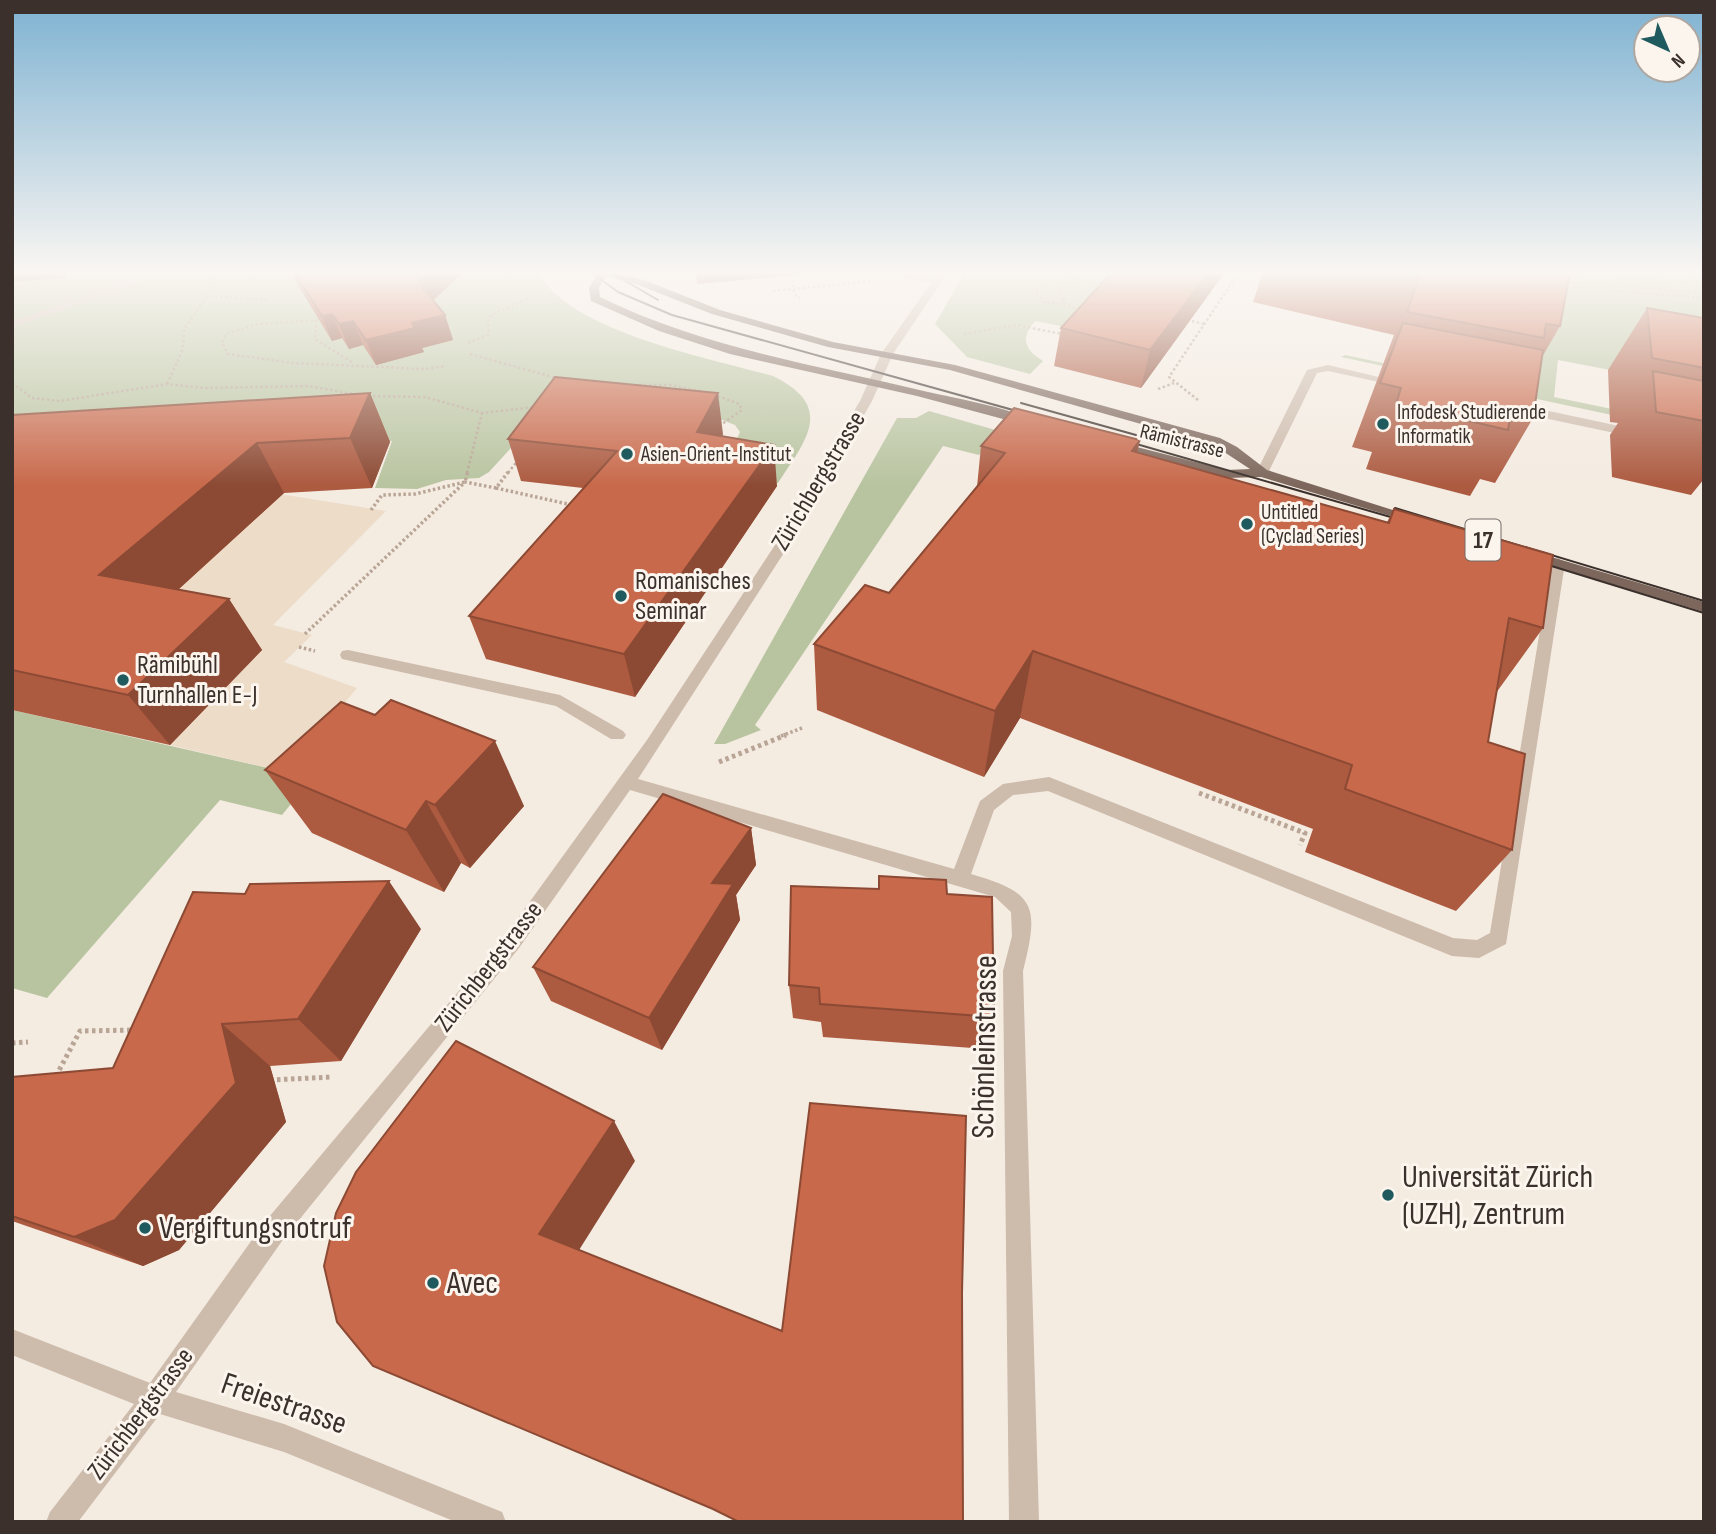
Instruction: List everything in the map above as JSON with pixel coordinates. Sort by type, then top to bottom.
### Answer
[{"type":"main road","name":"Rämistrasse","points":[[713,344],[803,370],[876,383],[1036,424]]},
{"type":"main road","name":"Rämistrasse","points":[[827,344],[887,354],[1083,402],[1216,441],[1233,450],[1262,473]]},
{"type":"main road","name":"Rämistrasse","points":[[1103,442],[1227,474],[1262,473],[1429,524]]},
{"type":"main road","name":"17","points":[[1519,551],[1704,607]]},
{"type":"street","name":"Zürichbergstrasse","points":[[60,1522],[155,1399],[274,1232],[512,942],[653,745],[782,545],[876,383],[887,354],[894,344]]},
{"type":"street","points":[[1262,473],[1313,370],[1318,367],[1422,388]]},
{"type":"street","points":[[1502,405],[1650,437]]},
{"type":"street","points":[[960,878],[986,806],[1009,789],[1049,784],[1452,947],[1479,949],[1499,938],[1558,563]]},
{"type":"street","points":[[348,655],[560,701],[576,709],[591,723],[617,734]]},
{"type":"street","name":"Schönleinstrasse","points":[[625,782],[960,878],[1001,891],[1021,906],[1024,919],[1013,971],[1024,1522]]},
{"type":"street","name":"Freiestrasse","points":[[12,1342],[155,1399],[284,1438],[492,1522]]},
{"type":"path","points":[[167,384],[183,344]]},
{"type":"path","points":[[222,344],[228,354],[293,363],[425,369],[444,366]]},
{"type":"path","points":[[322,344],[355,364]]},
{"type":"path","points":[[1191,344],[1168,377],[1198,400]]},
{"type":"path","points":[[470,354],[568,381]]},
{"type":"path","points":[[12,383],[32,398],[60,401],[167,384],[204,388],[309,386],[365,396],[425,397],[482,413],[542,406]]},
{"type":"path","points":[[626,386],[688,388],[739,404],[742,410],[722,424]]},
{"type":"path","points":[[304,634],[465,482],[482,413]]},
{"type":"path","points":[[496,488],[522,455]]},
{"type":"path","points":[[371,509],[382,495],[415,494],[465,482],[575,505]]},
{"type":"path","points":[[719,762],[802,728]]},
{"type":"path","points":[[1199,793],[1202,787]]},
{"type":"path","points":[[54,1080],[80,1031],[144,1030]]},
{"type":"path","points":[[12,1043],[28,1042]]},
{"type":"path","points":[[265,1080],[332,1077]]},
{"type":"green space","points":[[12,344],[656,344],[773,376],[792,388],[804,400],[810,412],[810,425],[805,438],[778,483],[721,474],[740,432],[735,425],[704,413],[530,427],[489,472],[479,478],[446,480],[417,489],[375,488],[392,441],[12,466]]},
{"type":"green space","points":[[954,344],[1027,344],[1031,352],[1043,361],[1030,374],[967,357]]},
{"type":"green space","points":[[1484,344],[1704,344],[1704,388],[1558,360],[1554,397],[1641,415],[1640,421],[1341,357],[1345,355],[1520,392]]},
{"type":"green space","points":[[929,411],[999,431],[979,455],[943,446],[755,725],[761,730],[725,744],[714,744],[897,418],[916,418]]},
{"type":"green space","points":[[12,710],[312,778],[282,815],[220,800],[47,998],[12,988]]},
{"type":"shaded area","points":[[261,491],[386,511],[273,625],[312,635],[284,662],[357,688],[286,772],[170,745],[261,650],[12,545]]},
{"type":"building","points":[[1124,344],[1155,344],[1150,350]]},
{"type":"building","points":[[1395,344],[1510,344],[1543,350],[1533,418],[1511,413],[1508,430],[1396,404],[1401,388],[1380,383]]},
{"type":"building","points":[[1651,344],[1704,344],[1704,368],[1652,358]]},
{"type":"building","points":[[1653,371],[1704,381],[1704,421],[1656,412]]},
{"type":"building","points":[[555,377],[718,393],[697,432],[774,445],[624,654],[469,616],[617,451],[508,439]]},
{"type":"building","points":[[370,393],[350,438],[257,443],[99,575],[229,599],[128,695],[12,670],[12,415]]},
{"type":"building","points":[[1014,408],[1140,440],[1132,451],[1389,523],[1394,509],[1553,555],[1543,628],[1509,618],[1488,742],[1525,754],[1512,850],[1345,789],[1352,765],[1033,651],[995,711],[814,644],[865,585],[889,593],[1005,453],[981,446]]},
{"type":"building","points":[[391,700],[495,741],[435,805],[426,801],[406,830],[265,770],[341,702],[375,715]]},
{"type":"building","points":[[663,794],[751,828],[712,883],[733,884],[649,1018],[533,967]]},
{"type":"building","points":[[879,876],[946,880],[947,894],[992,897],[994,1017],[820,1004],[819,988],[789,985],[791,886],[879,889]]},
{"type":"building","points":[[389,881],[298,1019],[222,1024],[236,1083],[115,1220],[74,1237],[12,1216],[12,1077],[113,1068],[193,892],[245,894],[250,884]]},
{"type":"building","points":[[456,1041],[614,1121],[539,1234],[782,1331],[810,1103],[966,1116],[962,1293],[963,1522],[739,1522],[373,1366],[337,1322],[324,1266],[336,1213],[356,1172]]},
{"type":"tram line","points":[[775,344],[1031,415]]},
{"type":"tram line","points":[[1021,403],[1136,435]]},
{"type":"tram line","points":[[1119,439],[1408,522]]},
{"type":"tram line","points":[[1395,508],[1704,601]]},
{"type":"tram line","points":[[1532,560],[1704,613]]},
{"type":"place","name":"Infodesk Studierende Informatik","points":[[1383,424]]},
{"type":"place","name":"Asien-Orient-Institut","points":[[627,454]]},
{"type":"place","name":"Untitled (Cyclad Series)","points":[[1247,524]]},
{"type":"place","name":"Romanisches Seminar","points":[[621,596]]},
{"type":"place","name":"Rämibühl Turnhallen E-J","points":[[123,680]]},
{"type":"place","name":"Universität Zürich (UZH), Zentrum","points":[[1388,1195]]},
{"type":"place","name":"Vergiftungsnotruf","points":[[145,1228]]},
{"type":"place","name":"Avec","points":[[433,1283]]}]
